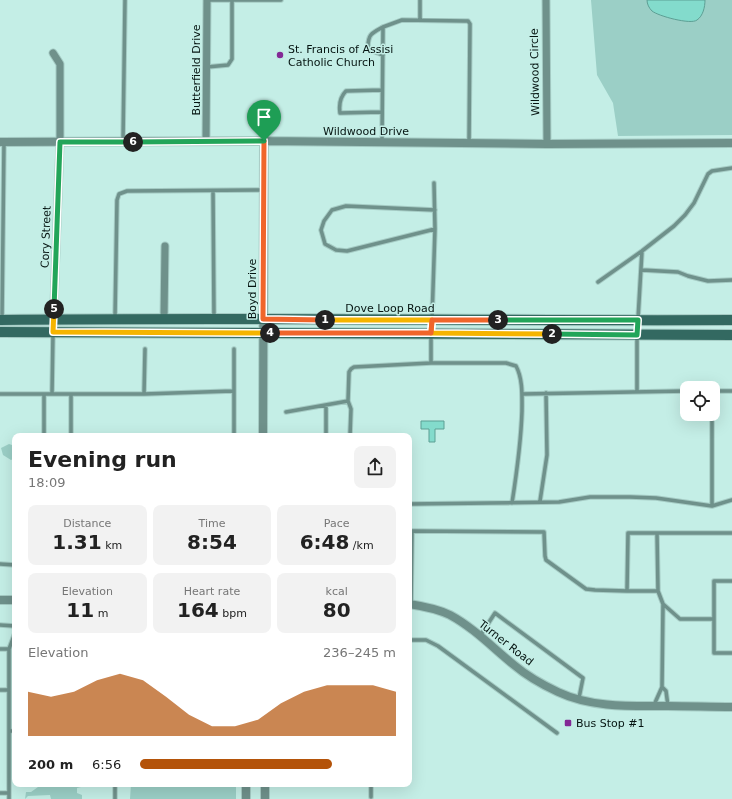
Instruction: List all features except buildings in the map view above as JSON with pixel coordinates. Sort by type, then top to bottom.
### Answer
[{"type":"main road","name":"Dove Loop Road","points":[[1,320],[214,318],[732,320]]},
{"type":"main road","points":[[431,333],[432,320]]},
{"type":"main road","points":[[637,335],[638,320]]},
{"type":"main road","points":[[0,332],[732,335]]},
{"type":"street","name":"Butterfield Drive","points":[[206,141],[207,0]]},
{"type":"street","name":"Wildwood Circle","points":[[546,0],[547,144]]},
{"type":"street","name":"Cory Street","points":[[53,53],[60,64],[60,142],[53,332]]},
{"type":"street","name":"Wildwood Drive","points":[[2,142],[264,141],[547,144],[732,143]]},
{"type":"street","name":"Boyd Drive","points":[[263,433],[264,141]]},
{"type":"street","points":[[164,319],[165,246]]},
{"type":"street","points":[[0,600],[12,600]]},
{"type":"street","name":"Turner Road","points":[[412,604],[430,608],[449,615],[480,636],[515,666],[543,684],[559,692],[579,699],[605,704],[732,707]]},
{"type":"street","points":[[246,787],[246,799]]},
{"type":"street","points":[[265,787],[265,799]]},
{"type":"lane","points":[[123,142],[125,0]]},
{"type":"lane","points":[[207,0],[281,0]]},
{"type":"lane","points":[[206,67],[228,65],[232,59],[232,0]]},
{"type":"lane","points":[[420,0],[420,20]]},
{"type":"lane","points":[[383,55],[368,47],[368,39],[372,33],[383,26],[402,20],[465,21],[470,24],[469,143]]},
{"type":"lane","points":[[382,143],[383,26]]},
{"type":"lane","points":[[382,90],[346,91],[342,97],[340,113],[382,112]]},
{"type":"lane","points":[[1,320],[2,142]]},
{"type":"lane","points":[[598,282],[674,226],[694,203],[708,174],[712,171],[732,168]]},
{"type":"lane","points":[[432,320],[435,229],[434,183]]},
{"type":"lane","points":[[115,319],[117,200],[119,194],[127,191],[263,190]]},
{"type":"lane","points":[[214,191],[214,318]]},
{"type":"lane","points":[[435,210],[346,206],[332,210],[324,221],[321,230],[325,244],[336,250],[347,251],[435,229]]},
{"type":"lane","points":[[638,320],[642,251]]},
{"type":"lane","points":[[642,270],[678,272],[688,276],[708,280],[732,280]]},
{"type":"lane","points":[[52,394],[53,332]]},
{"type":"lane","points":[[431,333],[431,363]]},
{"type":"lane","points":[[637,335],[637,391]]},
{"type":"lane","points":[[144,394],[145,349]]},
{"type":"lane","points":[[234,349],[234,433]]},
{"type":"lane","points":[[350,433],[351,409],[348,401],[349,372],[351,368],[431,363],[506,363],[516,366],[520,372],[522,394],[519,460],[512,503]]},
{"type":"lane","points":[[0,394],[144,394],[233,391]]},
{"type":"lane","points":[[522,394],[680,391]]},
{"type":"lane","points":[[720,391],[732,391]]},
{"type":"lane","points":[[540,501],[547,455],[546,393]]},
{"type":"lane","points":[[44,394],[44,433]]},
{"type":"lane","points":[[71,394],[71,433]]},
{"type":"lane","points":[[286,412],[348,401]]},
{"type":"lane","points":[[326,405],[326,433]]},
{"type":"lane","points":[[712,421],[712,506]]},
{"type":"lane","points":[[412,504],[512,503],[540,501],[559,502],[590,497],[630,497],[656,498],[712,506],[732,500]]},
{"type":"lane","points":[[412,531],[544,532],[546,560],[586,589],[658,591]]},
{"type":"lane","points":[[627,591],[628,533],[732,533]]},
{"type":"lane","points":[[653,706],[662,687],[663,604],[658,591],[657,533]]},
{"type":"lane","points":[[0,564],[12,565]]},
{"type":"lane","points":[[732,581],[714,581],[713,619],[714,653],[732,653]]},
{"type":"lane","points":[[663,604],[680,618],[713,619]]},
{"type":"lane","points":[[480,636],[495,613],[583,678],[579,699]]},
{"type":"lane","points":[[0,626],[12,626]]},
{"type":"lane","points":[[412,640],[426,640],[432,642],[557,733]]},
{"type":"lane","points":[[9,799],[9,649],[12,641]]},
{"type":"lane","points":[[0,649],[9,649]]},
{"type":"lane","points":[[662,687],[666,692],[668,706]]},
{"type":"lane","points":[[0,690],[9,690]]},
{"type":"lane","points":[[115,787],[115,799]]},
{"type":"lane","points":[[371,787],[371,797]]},
{"type":"lane","points":[[0,793],[9,793]]},
{"type":"shaded area","points":[[591,0],[732,0],[732,135],[618,136],[613,103],[597,75]]},
{"type":"shaded area","points":[[647,0],[705,0],[701,16],[697,20],[688,21],[674,19],[655,13],[650,9]]},
{"type":"shaded area","points":[[421,421],[444,421],[444,429],[435,429],[435,442],[429,442],[429,429],[421,429]]},
{"type":"shaded area","points":[[9,444],[12,445],[12,460],[3,455],[1,448]]},
{"type":"shaded area","points":[[38,787],[81,787],[77,788],[77,793],[82,795],[82,799],[51,799],[50,795],[28,796],[25,799],[26,792],[31,792]]},
{"type":"shaded area","points":[[131,787],[236,787],[236,799],[130,799]]},
{"type":"place","name":"St. Francis of Assisi Catholic Church","points":[[280,55]]},
{"type":"place","name":"Bus Stop #1","points":[[568,723]]},
{"type":"route","points":[[264,141],[60,142],[53,332],[431,333],[432,320],[638,320],[637,335],[431,333],[432,320],[263,319],[264,141]]}]
